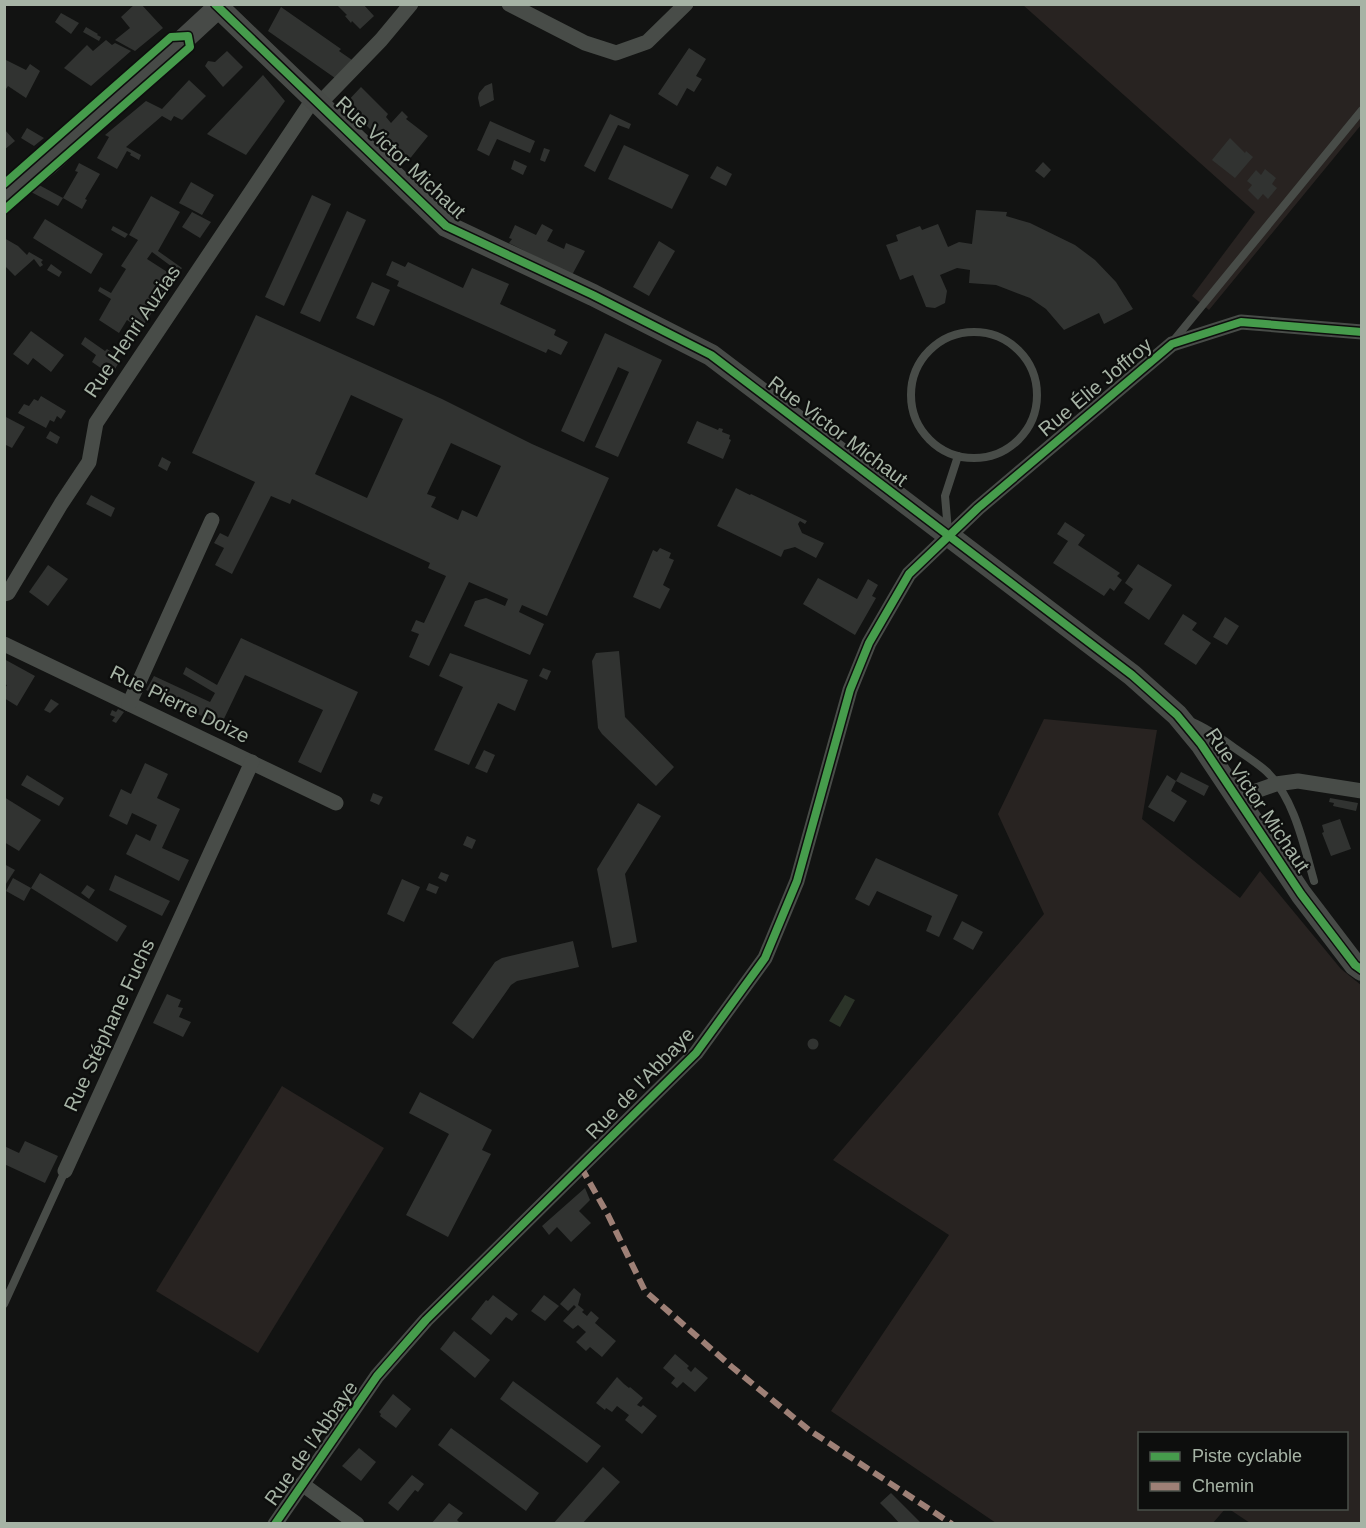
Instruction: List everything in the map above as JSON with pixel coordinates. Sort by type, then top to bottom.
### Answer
[{"type":"street","name":"Rue Henri Auzias","points":[[4,594],[8,593],[89,462],[96,423],[316,101],[381,40],[411,4]]},
{"type":"street","points":[[509,4],[585,43],[616,53],[647,42],[686,4]]},
{"type":"street","name":"Rue Victor Michaut","points":[[219,5],[446,226],[593,295],[711,355],[1132,675],[1177,715],[1201,744],[1301,894],[1355,965],[1362,970]]},
{"type":"street","points":[[4,201],[52,161],[219,5]]},
{"type":"street","name":"Rue Élie Joffroy","points":[[949,536],[978,508],[1172,344],[1241,322],[1362,332]]},
{"type":"street","points":[[129,704],[212,520]]},
{"type":"street","name":"Rue de l'Abbaye","points":[[275,1524],[378,1376],[426,1320],[696,1053],[765,958],[797,881],[850,690],[869,643],[909,574],[949,536]]},
{"type":"street","name":"Rue Pierre Doize","points":[[4,644],[336,803]]},
{"type":"street","name":"Rue Stéphane Fuchs","points":[[65,1172],[252,762]]},
{"type":"street","points":[[1236,798],[1276,784],[1298,781],[1362,791]]},
{"type":"street","points":[[302,1484],[357,1524]]},
{"type":"lane","points":[[1172,344],[1362,110]]},
{"type":"lane","points":[[980,332],[995,336],[1014,347],[1029,363],[1038,389],[1036,411],[1032,423],[1019,441],[1001,453],[980,458],[958,456],[941,449],[925,434],[916,421],[911,399],[914,378],[924,358],[938,344],[958,335],[980,332]]},
{"type":"lane","points":[[949,536],[945,496],[958,456]]},
{"type":"lane","points":[[1177,715],[1210,730],[1266,771],[1290,807],[1314,881]]},
{"type":"lane","name":"Rue Stéphane Fuchs","points":[[4,1304],[65,1172]]},
{"type":"shaded area","points":[[1023,5],[1361,5],[1361,125],[1209,310],[1192,296],[1255,212]]},
{"type":"shaded area","points":[[1044,719],[1157,730],[1142,819],[1240,898],[1260,871],[1341,969],[1361,985],[1361,1523],[1250,1523],[1230,1510],[1348,1510],[1348,1432],[1138,1432],[1138,1510],[1224,1510],[1213,1523],[996,1523],[831,1411],[949,1235],[833,1160],[1044,914],[998,814]]},
{"type":"shaded area","points":[[845,995],[855,1000],[840,1027],[829,1021]]},
{"type":"shaded area","points":[[282,1086],[384,1148],[258,1353],[156,1291]]},
{"type":"building","points":[[135,4],[141,4],[163,28],[135,51],[115,40],[130,28],[121,17]]},
{"type":"building","points":[[336,4],[363,4],[374,16],[360,29],[352,21],[351,23],[345,16],[347,15]]},
{"type":"building","points":[[281,7],[341,49],[339,51],[352,60],[335,78],[268,31]]},
{"type":"building","points":[[61,13],[79,23],[71,34],[55,22]]},
{"type":"building","points":[[86,27],[101,37],[99,41],[83,32]]},
{"type":"building","points":[[106,40],[112,45],[115,43],[131,51],[91,86],[64,68],[87,45],[93,51]]},
{"type":"building","points":[[689,48],[706,59],[696,76],[702,79],[694,92],[687,88],[677,106],[658,94]]},
{"type":"building","points":[[227,51],[243,67],[223,87],[205,66],[208,61],[215,62]]},
{"type":"building","points":[[4,59],[26,70],[30,64],[40,71],[26,98],[8,86],[4,92]]},
{"type":"building","points":[[263,75],[285,101],[246,155],[207,134]]},
{"type":"building","points":[[189,80],[206,96],[182,120],[174,116],[171,121],[162,116],[126,147],[141,155],[139,160],[127,151],[117,169],[97,158],[109,137],[105,135],[146,101],[162,109]]},
{"type":"building","points":[[492,83],[494,100],[480,107],[479,93],[485,86]]},
{"type":"building","points":[[361,87],[388,114],[386,117],[391,123],[402,111],[408,117],[406,119],[428,136],[408,161],[384,143],[345,104]]},
{"type":"building","points":[[610,114],[631,124],[629,129],[618,125],[595,172],[584,166]]},
{"type":"building","points":[[490,121],[535,141],[530,153],[497,139],[489,156],[477,150]]},
{"type":"building","points":[[27,128],[44,138],[34,146],[21,138]]},
{"type":"building","points":[[4,129],[15,141],[4,150]]},
{"type":"building","points":[[1230,138],[1245,153],[1246,151],[1253,157],[1235,178],[1212,160]]},
{"type":"building","points":[[624,145],[689,175],[672,209],[608,179]]},
{"type":"building","points":[[544,148],[550,150],[545,162],[540,160]]},
{"type":"building","points":[[514,160],[527,166],[523,175],[511,169]]},
{"type":"building","points":[[1043,162],[1051,170],[1044,178],[1035,171]]},
{"type":"building","points":[[79,163],[100,174],[85,199],[87,200],[82,209],[63,198],[78,172],[75,171]]},
{"type":"building","points":[[717,166],[732,174],[726,186],[710,178]]},
{"type":"building","points":[[1265,169],[1276,178],[1272,184],[1277,188],[1268,199],[1263,194],[1258,200],[1248,190],[1252,185],[1247,181],[1256,170],[1261,175]]},
{"type":"building","points":[[191,182],[214,195],[202,215],[179,203]]},
{"type":"building","points":[[39,185],[63,198],[58,206],[31,192]]},
{"type":"building","points":[[312,195],[331,204],[284,306],[265,297]]},
{"type":"building","points":[[151,196],[180,212],[158,251],[182,268],[179,272],[152,252],[147,259],[175,277],[141,329],[127,320],[119,333],[99,320],[111,299],[98,291],[100,287],[111,293],[126,269],[121,266],[138,240],[129,235]]},
{"type":"building","points":[[976,210],[1007,212],[1006,216],[1030,223],[1075,245],[1095,260],[1116,282],[1133,309],[1104,324],[1099,313],[1064,330],[1046,309],[1030,298],[996,285],[969,283],[970,270],[957,268],[940,275],[947,291],[945,303],[935,308],[926,307],[913,275],[900,280],[886,245],[898,241],[896,235],[920,226],[922,230],[938,224],[948,247],[959,242],[972,244]]},
{"type":"building","points":[[347,211],[366,220],[320,322],[300,313]]},
{"type":"building","points":[[192,212],[211,222],[200,238],[182,227]]},
{"type":"building","points":[[45,219],[103,254],[91,274],[33,238]]},
{"type":"building","points":[[542,224],[553,230],[547,241],[564,249],[566,243],[585,251],[572,275],[509,243],[515,225],[536,235]]},
{"type":"building","points":[[113,226],[128,234],[125,238],[111,230]]},
{"type":"building","points":[[4,238],[18,246],[27,255],[29,252],[43,260],[41,262],[43,265],[40,267],[34,259],[15,276],[4,265]]},
{"type":"building","points":[[659,241],[675,251],[649,296],[633,287]]},
{"type":"building","points":[[392,261],[405,267],[408,262],[463,288],[472,268],[509,284],[500,304],[556,330],[554,335],[568,342],[561,355],[548,349],[546,353],[397,286],[399,281],[386,275]]},
{"type":"building","points":[[51,264],[62,272],[59,277],[47,270]]},
{"type":"building","points":[[372,282],[390,290],[374,326],[356,318]]},
{"type":"building","points":[[256,315],[609,478],[547,616],[522,605],[519,612],[544,624],[530,655],[464,626],[475,601],[486,598],[505,606],[508,599],[469,582],[429,666],[409,657],[419,634],[411,631],[416,620],[424,623],[446,576],[428,568],[430,563],[292,499],[290,504],[271,496],[232,574],[215,565],[224,548],[214,543],[220,533],[228,537],[255,482],[192,453]],"holes":[[[351,395],[403,419],[367,498],[315,474]],[[451,443],[501,466],[477,517],[462,510],[458,520],[431,507],[436,497],[427,494]]]},
{"type":"building","points":[[31,331],[64,355],[51,372],[33,358],[28,365],[13,354]]},
{"type":"building","points":[[605,333],[662,360],[618,457],[595,447],[629,372],[618,367],[584,442],[561,431]]},
{"type":"building","points":[[85,337],[121,359],[115,369],[104,361],[109,365],[105,371],[92,362],[96,355],[81,344]]},
{"type":"building","points":[[41,396],[66,411],[61,419],[57,416],[54,422],[50,420],[46,428],[18,413],[24,404],[29,406],[34,399],[38,401]]},
{"type":"building","points":[[4,416],[25,427],[12,448],[4,444]]},
{"type":"building","points":[[697,421],[718,430],[723,429],[722,432],[730,435],[731,440],[723,459],[687,443]]},
{"type":"building","points":[[50,431],[60,437],[57,444],[46,438]]},
{"type":"building","points":[[162,457],[171,462],[167,471],[158,466]]},
{"type":"building","points":[[736,488],[807,521],[805,524],[800,521],[798,524],[802,533],[824,543],[816,558],[795,547],[784,550],[781,557],[717,526]]},
{"type":"building","points":[[91,495],[115,508],[111,517],[86,504]]},
{"type":"building","points":[[1065,522],[1085,535],[1078,545],[1120,573],[1117,576],[1122,580],[1114,591],[1110,588],[1104,596],[1053,563],[1068,541],[1057,534]]},
{"type":"building","points":[[660,548],[671,553],[669,558],[674,560],[663,585],[670,589],[660,609],[633,597],[653,550],[657,552]]},
{"type":"building","points":[[1138,564],[1172,585],[1149,620],[1124,603],[1133,589],[1125,583]]},
{"type":"building","points":[[48,565],[68,579],[48,606],[29,592]]},
{"type":"building","points":[[818,578],[857,599],[868,579],[878,585],[872,596],[876,598],[855,635],[803,604]]},
{"type":"building","points":[[1183,614],[1197,623],[1192,630],[1211,643],[1196,665],[1164,644]]},
{"type":"building","points":[[1225,617],[1239,626],[1227,645],[1213,637]]},
{"type":"building","points":[[241,638],[358,692],[321,773],[298,762],[323,710],[245,675],[221,725],[146,690],[154,676],[210,702],[215,693],[183,674],[186,667],[217,685]]},
{"type":"building","points":[[619,651],[625,717],[674,767],[656,786],[598,728],[592,661],[596,653]]},
{"type":"building","points":[[450,653],[528,680],[515,711],[498,703],[469,765],[434,750],[463,687],[439,676]]},
{"type":"building","points":[[4,659],[35,676],[17,706],[4,698],[7,685],[4,684]]},
{"type":"building","points":[[543,668],[551,671],[547,680],[539,676]]},
{"type":"building","points":[[51,699],[59,704],[50,713],[44,710]]},
{"type":"building","points":[[118,709],[124,712],[116,723],[112,721],[115,717],[110,715],[112,710],[116,712]]},
{"type":"building","points":[[484,750],[495,755],[487,773],[475,768]]},
{"type":"building","points":[[145,763],[168,774],[157,798],[180,809],[162,848],[189,860],[179,881],[126,854],[136,834],[150,841],[157,825],[132,813],[127,825],[109,816],[121,789],[131,794]]},
{"type":"building","points":[[1181,772],[1209,786],[1204,796],[1176,781]]},
{"type":"building","points":[[27,775],[64,798],[59,806],[21,785]]},
{"type":"building","points":[[1167,775],[1176,781],[1171,791],[1187,801],[1174,822],[1148,807]]},
{"type":"building","points":[[373,793],[383,797],[379,805],[370,801]]},
{"type":"building","points":[[4,797],[41,820],[19,851],[4,842]]},
{"type":"building","points":[[1330,798],[1358,803],[1356,811],[1333,806],[1334,803],[1329,802]]},
{"type":"building","points":[[638,803],[661,816],[625,874],[637,942],[612,948],[597,869]]},
{"type":"building","points":[[1340,819],[1351,849],[1331,856],[1322,833],[1324,832],[1322,825]]},
{"type":"building","points":[[467,836],[476,840],[472,849],[463,845]]},
{"type":"building","points":[[876,858],[958,895],[939,937],[926,931],[932,916],[877,891],[869,906],[855,899]]},
{"type":"building","points":[[4,864],[15,870],[4,887]]},
{"type":"building","points":[[441,872],[449,875],[446,882],[438,878]]},
{"type":"building","points":[[40,873],[127,926],[117,942],[31,888]]},
{"type":"building","points":[[115,875],[170,901],[162,916],[109,890]]},
{"type":"building","points":[[13,878],[31,888],[24,901],[6,891]]},
{"type":"building","points":[[402,879],[420,887],[404,922],[387,914]]},
{"type":"building","points":[[429,883],[439,887],[436,894],[426,890]]},
{"type":"building","points":[[87,885],[95,890],[89,899],[81,893]]},
{"type":"building","points":[[962,921],[983,932],[973,950],[953,939]]},
{"type":"building","points":[[573,941],[579,967],[517,981],[511,985],[473,1039],[452,1023],[495,962],[502,958]]},
{"type":"building","points":[[167,994],[181,1000],[178,1007],[183,1008],[179,1017],[191,1022],[183,1037],[153,1023]]},
{"type":"building","points":[[813,1038],[819,1044],[813,1050],[807,1044]]},
{"type":"building","points":[[420,1092],[492,1130],[482,1150],[491,1154],[448,1237],[406,1215],[449,1134],[409,1113]]},
{"type":"building","points":[[25,1141],[58,1156],[45,1183],[4,1164],[4,1146],[19,1153]]},
{"type":"building","points":[[585,1188],[590,1200],[579,1211],[591,1223],[571,1242],[557,1227],[549,1235],[542,1226]]},
{"type":"building","points":[[574,1288],[581,1294],[578,1305],[584,1310],[582,1312],[587,1316],[591,1311],[599,1318],[595,1323],[616,1341],[602,1357],[590,1347],[586,1351],[576,1342],[586,1332],[578,1325],[573,1329],[563,1321],[576,1307],[574,1305],[568,1311],[560,1304]]},
{"type":"building","points":[[493,1295],[518,1314],[512,1321],[506,1317],[491,1335],[471,1319]]},
{"type":"building","points":[[544,1295],[559,1306],[545,1321],[531,1311]]},
{"type":"building","points":[[454,1331],[490,1360],[475,1378],[440,1349]]},
{"type":"building","points":[[675,1354],[689,1366],[687,1368],[691,1372],[695,1367],[708,1378],[695,1392],[683,1382],[677,1388],[671,1383],[675,1378],[663,1368]]},
{"type":"building","points":[[617,1377],[643,1398],[637,1405],[641,1407],[643,1405],[657,1416],[642,1434],[625,1420],[629,1415],[617,1406],[612,1412],[596,1403]]},
{"type":"building","points":[[513,1381],[601,1446],[587,1463],[500,1399]]},
{"type":"building","points":[[393,1394],[411,1409],[396,1428],[380,1416],[379,1412]]},
{"type":"building","points":[[451,1428],[539,1493],[526,1511],[438,1445]]},
{"type":"building","points":[[359,1448],[376,1462],[361,1481],[342,1466]]},
{"type":"building","points":[[603,1467],[620,1482],[582,1524],[553,1524]]},
{"type":"building","points":[[412,1475],[424,1484],[418,1492],[415,1490],[398,1511],[388,1503]]},
{"type":"building","points":[[891,1493],[922,1524],[900,1524],[880,1503]]},
{"type":"building","points":[[449,1503],[463,1513],[457,1520],[461,1524],[431,1524]]},
{"type":"marked path","points":[[581,1167],[608,1215],[645,1291],[809,1430],[952,1524]]},
{"type":"cycle path","points":[[215,4],[446,226],[593,295],[711,355],[1132,675],[1177,715],[1201,744],[1301,894],[1355,965],[1362,970]]},
{"type":"cycle path","points":[[4,184],[171,37],[188,36],[190,47],[4,210]]},
{"type":"cycle path","points":[[275,1524],[377,1376],[426,1320],[696,1053],[765,958],[797,881],[850,690],[869,643],[909,574],[978,508],[1172,344],[1241,322],[1362,332]]}]
